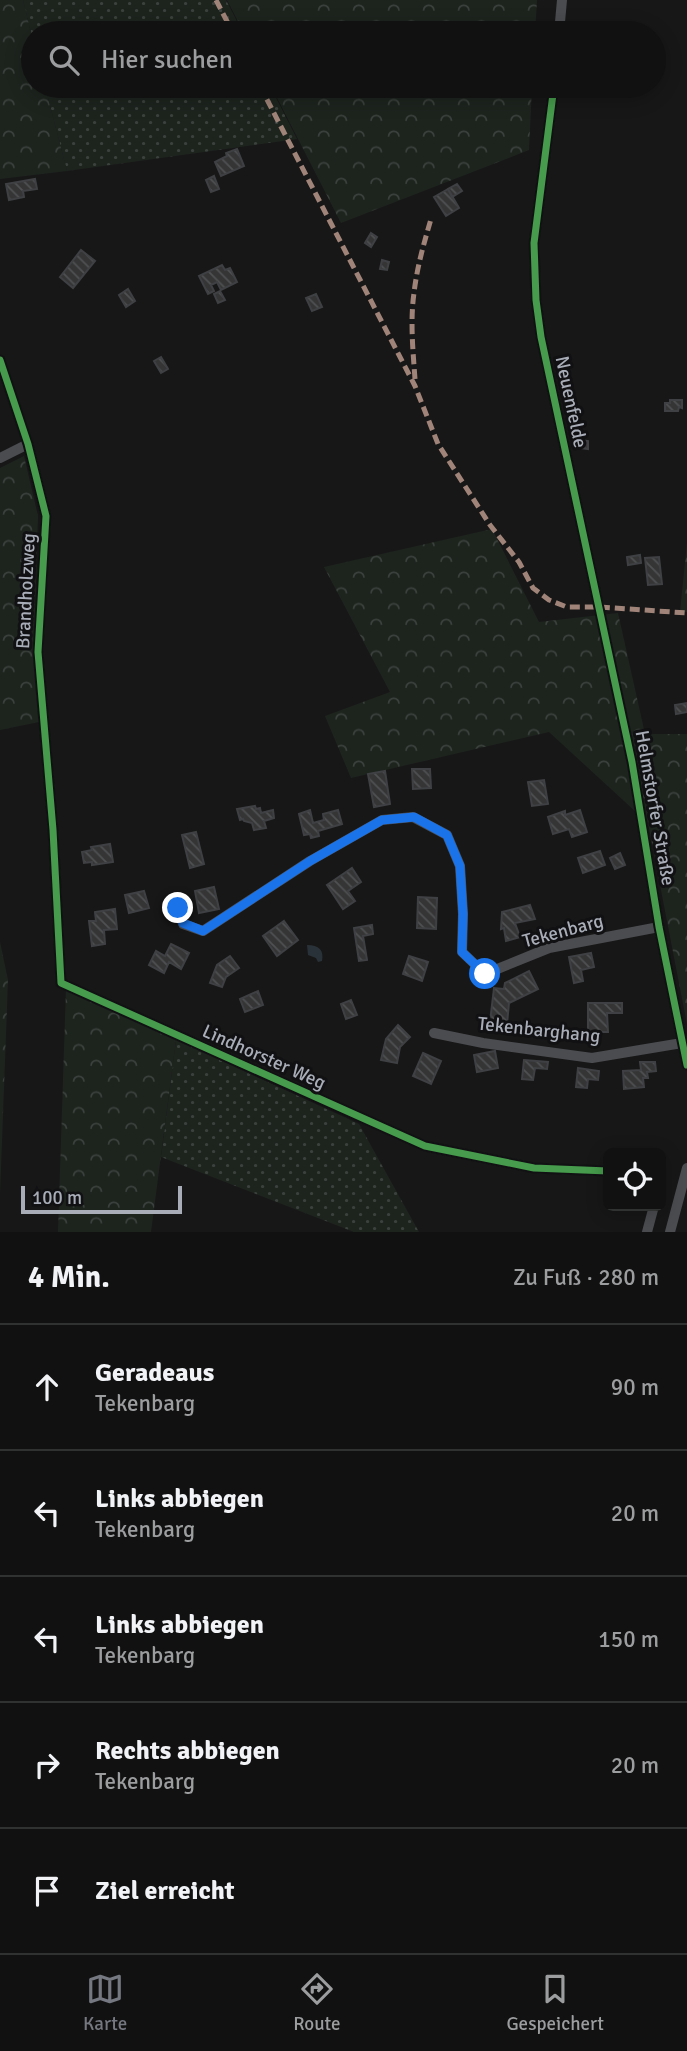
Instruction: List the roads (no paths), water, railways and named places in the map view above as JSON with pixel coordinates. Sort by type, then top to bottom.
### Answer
[{"type":"street","points":[[560,21],[562,0]]},
{"type":"street","name":"Neuenfelde","points":[[552,98],[534,243],[536,300],[541,337],[623,721]]},
{"type":"street","name":"Brandholzweg","points":[[0,360],[28,444],[46,516],[38,652],[54,830]]},
{"type":"street","points":[[0,458],[28,444]]},
{"type":"street","name":"Helmstorfer Straße","points":[[623,721],[659,927],[687,1065]]},
{"type":"street","name":"Tekenbarg","points":[[178,908],[183,923],[203,931],[310,861],[382,820],[414,817],[447,835],[460,866],[462,952],[485,974],[549,948],[659,927]]},
{"type":"street","name":"Lindhorster Weg","points":[[54,830],[61,983],[425,1146],[534,1168],[603,1171]]},
{"type":"street","name":"Tekenbarghang","points":[[434,1033],[483,1043],[592,1058],[682,1043]]},
{"type":"street","points":[[670,1232],[687,1168]]},
{"type":"street","points":[[647,1232],[653,1211]]}]
